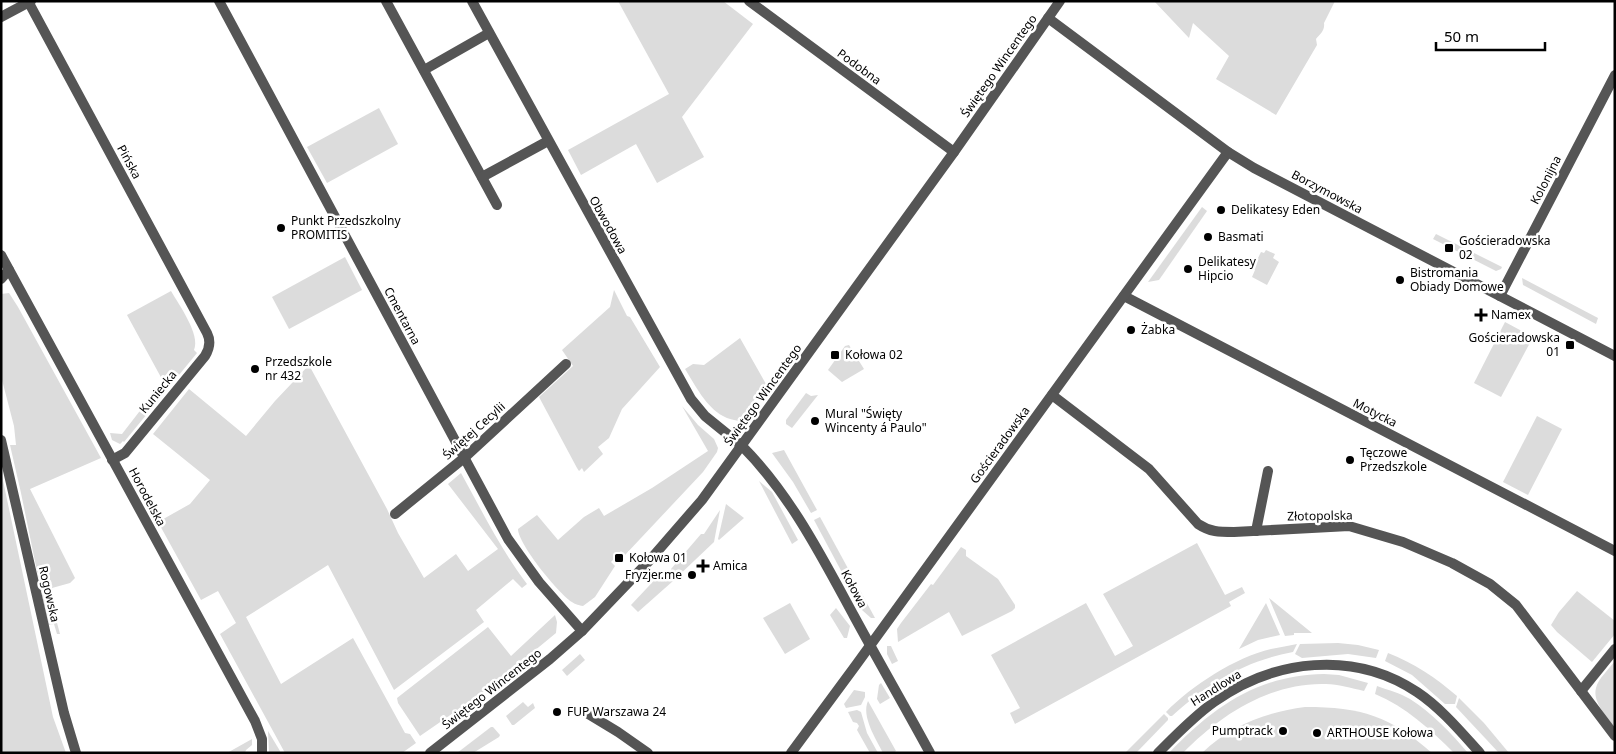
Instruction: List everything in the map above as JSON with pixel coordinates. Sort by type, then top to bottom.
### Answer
[{"type":"street","name":"Cmentarna","points":[[219,1],[508,538],[539,582],[582,631]]},
{"type":"street","points":[[386,1],[497,205]]},
{"type":"street","name":"Obwodowa","points":[[472,1],[691,399],[705,416],[742,446]]},
{"type":"street","name":"Podobna","points":[[749,1],[954,152]]},
{"type":"street","name":"Świętego Wincentego","points":[[430,753],[550,659],[582,631],[649,561],[702,500],[954,152],[1060,1]]},
{"type":"street","points":[[1,16],[30,2]]},
{"type":"street","name":"Pińska","points":[[30,2],[207,333]]},
{"type":"street","name":"Borzymowska","points":[[1048,18],[1228,152],[1254,168],[1615,356]]},
{"type":"street","points":[[424,70],[489,33]]},
{"type":"street","name":"Kolonijna","points":[[1500,296],[1615,75]]},
{"type":"street","points":[[482,177],[548,141]]},
{"type":"street","name":"Gościeradowska","points":[[791,753],[1228,152]]},
{"type":"street","name":"Horodelska","points":[[1,255],[255,720],[262,739],[262,753]]},
{"type":"street","points":[[1,279],[9,270]]},
{"type":"street","name":"Motycka","points":[[1124,296],[1615,551]]},
{"type":"street","name":"Kuniecka","points":[[112,460],[125,453],[204,356],[209,345],[207,333]]},
{"type":"street","name":"Świętej Cecylii","points":[[395,514],[464,458],[566,364]]},
{"type":"street","name":"Złotopolska","points":[[1052,395],[1149,470],[1198,524],[1208,530],[1219,532],[1256,531],[1349,526],[1402,542],[1452,563],[1490,584],[1516,605],[1615,736]]},
{"type":"street","name":"Rogowska","points":[[1,440],[64,713],[76,753]]},
{"type":"street","name":"Kołowa","points":[[742,446],[760,464],[781,490],[830,571],[930,753]]},
{"type":"street","points":[[1256,531],[1268,471]]},
{"type":"street","points":[[1581,691],[1615,649]]},
{"type":"street","name":"Handlowa","points":[[1158,753],[1193,718],[1237,687],[1259,677],[1283,670],[1306,665],[1328,664],[1362,669],[1385,676],[1407,686],[1437,708],[1480,753]]},
{"type":"street","points":[[585,712],[648,753]]},
{"type":"shaded area","points":[[618,1],[723,1],[753,24],[682,117],[704,157],[657,183],[636,144],[581,175],[568,150],[669,94]]},
{"type":"shaded area","points":[[1154,1],[1335,1],[1324,23],[1323,30],[1316,39],[1317,45],[1276,115],[1216,79],[1229,56],[1193,23],[1189,38]]},
{"type":"shaded area","points":[[379,108],[398,144],[327,183],[307,147]]},
{"type":"shaded area","points":[[1202,207],[1207,211],[1159,280],[1148,282]]},
{"type":"shaded area","points":[[1436,234],[1502,267],[1501,269],[1496,271],[1433,239]]},
{"type":"shaded area","points":[[1266,250],[1275,254],[1273,258],[1279,262],[1267,285],[1252,277],[1255,270],[1253,268],[1261,252],[1264,253]]},
{"type":"shaded area","points":[[345,257],[362,290],[289,329],[272,297]]},
{"type":"shaded area","points":[[1522,278],[1598,318],[1596,324],[1523,285]]},
{"type":"shaded area","points":[[614,290],[627,316],[630,317],[660,367],[622,409],[609,438],[598,447],[603,454],[584,472],[582,468],[579,471],[577,468],[539,397],[573,366],[562,350],[610,307]]},
{"type":"shaded area","points":[[171,291],[192,328],[195,344],[194,350],[197,353],[124,442],[120,444],[112,440],[110,433],[122,434],[163,381],[127,315]]},
{"type":"shaded area","points":[[9,293],[101,458],[30,489],[75,578],[70,583],[52,588],[60,634],[57,634],[54,624],[48,625],[10,445],[16,445],[14,426],[1,376],[1,294]]},
{"type":"shaded area","points":[[1505,322],[1533,337],[1501,397],[1474,383]]},
{"type":"shaded area","points":[[740,338],[766,384],[739,421],[725,417],[711,407],[685,369],[693,364],[704,365]]},
{"type":"shaded area","points":[[849,345],[864,369],[842,382],[828,370],[845,346]]},
{"type":"shaded area","points":[[309,365],[424,578],[456,554],[468,571],[498,549],[448,484],[461,473],[500,544],[527,584],[522,588],[513,579],[476,610],[484,622],[394,690],[328,565],[246,617],[281,684],[353,638],[405,733],[410,734],[416,743],[402,753],[285,753],[220,634],[236,623],[218,591],[201,600],[158,522],[190,504],[210,480],[153,434],[189,389],[246,436],[275,401]]},
{"type":"shaded area","points":[[806,393],[811,396],[818,395],[792,428],[786,424],[786,420]]},
{"type":"shaded area","points":[[682,406],[698,425],[714,439],[718,448],[717,452],[703,472],[625,555],[621,551],[611,562],[615,566],[595,597],[583,606],[575,604],[558,589],[540,568],[525,546],[518,529],[537,515],[558,540],[584,517],[599,508],[604,516],[652,488],[708,451]]},
{"type":"shaded area","points":[[1537,416],[1562,429],[1528,495],[1503,482]]},
{"type":"shaded area","points":[[784,450],[817,510],[811,513],[793,482],[772,453]]},
{"type":"shaded area","points":[[1,471],[53,717],[66,753],[1,753]]},
{"type":"shaded area","points":[[759,481],[772,492],[798,540],[792,544]]},
{"type":"shaded area","points":[[726,504],[744,518],[719,540],[718,539]]},
{"type":"shaded area","points":[[720,510],[714,542],[675,579],[671,575],[671,569],[701,534],[704,534]]},
{"type":"shaded area","points":[[820,517],[875,618],[871,618],[862,610],[814,520]]},
{"type":"shaded area","points":[[1197,543],[1225,595],[1242,587],[1245,593],[1229,602],[1231,606],[1015,724],[1010,713],[1020,708],[991,655],[1086,603],[1115,656],[1133,646],[1103,594]]},
{"type":"shaded area","points":[[961,547],[966,550],[966,556],[998,579],[1015,605],[1015,608],[962,636],[949,612],[898,642],[897,629]]},
{"type":"shaded area","points":[[663,571],[673,581],[638,612],[631,605]]},
{"type":"shaded area","points":[[1577,591],[1615,621],[1615,634],[1592,662],[1551,625],[1559,612]]},
{"type":"shaded area","points":[[1269,598],[1312,633],[1294,633],[1294,635],[1285,636]]},
{"type":"shaded area","points":[[790,603],[810,639],[785,654],[763,618]]},
{"type":"shaded area","points":[[1266,603],[1280,635],[1258,640],[1239,649]]},
{"type":"shaded area","points":[[836,608],[850,626],[847,638],[844,638],[830,615]]},
{"type":"shaded area","points":[[555,615],[557,622],[556,633],[488,689],[420,736],[398,703],[397,698],[488,627],[511,656]]},
{"type":"shaded area","points":[[1338,643],[1379,650],[1376,658],[1348,654],[1302,658],[1295,654],[1300,644]]},
{"type":"shaded area","points":[[1297,644],[1293,652],[1259,661],[1228,675],[1199,693],[1172,716],[1166,712],[1188,692],[1229,666],[1257,653]]},
{"type":"shaded area","points":[[887,646],[891,646],[898,661],[892,664],[887,654]]},
{"type":"shaded area","points":[[1388,653],[1416,666],[1441,683],[1457,696],[1455,704],[1445,704],[1412,675],[1385,661]]},
{"type":"shaded area","points":[[580,654],[585,660],[567,676],[562,670]]},
{"type":"shaded area","points":[[1615,661],[1615,728],[1601,710],[1595,693],[1599,681]]},
{"type":"shaded area","points":[[1324,674],[1339,675],[1368,683],[1364,691],[1340,685],[1326,684],[1306,685],[1266,695],[1230,714],[1213,726],[1183,753],[1169,753],[1202,721],[1238,697],[1278,680]]},
{"type":"shaded area","points":[[881,683],[890,698],[880,704],[877,699]]},
{"type":"shaded area","points":[[1377,686],[1410,699],[1441,724],[1468,753],[1454,753],[1417,719],[1397,705],[1375,694]]},
{"type":"shaded area","points":[[854,690],[865,692],[865,697],[861,705],[846,708],[844,704]]},
{"type":"shaded area","points":[[1459,698],[1484,723],[1509,753],[1499,753],[1456,707]]},
{"type":"shaded area","points":[[868,701],[895,752],[883,753],[868,720],[866,707]]},
{"type":"shaded area","points":[[523,702],[528,707],[533,703],[535,708],[512,725],[506,716]]},
{"type":"shaded area","name":"ARTHOUSE Kołowa","points":[[1305,707],[1343,709],[1374,716],[1402,730],[1432,753],[1202,753],[1237,727],[1250,721],[1277,712]]},
{"type":"shaded area","points":[[857,710],[861,712],[867,733],[878,753],[870,753],[857,730],[859,726],[853,722],[848,712]]},
{"type":"shaded area","points":[[1164,714],[1168,720],[1136,753],[1125,753]]},
{"type":"shaded area","points":[[491,727],[500,735],[499,737],[473,753],[457,753]]},
{"type":"shaded area","points":[[268,731],[280,751],[280,753],[269,753]]},
{"type":"shaded area","points":[[252,739],[252,745],[245,753],[227,753]]},
{"type":"place","name":"Delikatesy Eden","points":[[1221,210]]},
{"type":"place","name":"Punkt Przedszkolny PROMITIS","points":[[281,228]]},
{"type":"place","name":"Basmati","points":[[1208,237]]},
{"type":"place","name":"Gościeradowska 02","points":[[1449,248]]},
{"type":"place","name":"Delikatesy Hipcio","points":[[1188,269]]},
{"type":"place","name":"Bistromania Obiady Domowe","points":[[1400,280]]},
{"type":"place","name":"Namex","points":[[1481,315]]},
{"type":"place","name":"Żabka","points":[[1131,330]]},
{"type":"place","name":"Gościeradowska 01","points":[[1570,345]]},
{"type":"place","name":"Kołowa 02","points":[[835,355]]},
{"type":"place","name":"Przedszkole nr 432","points":[[255,369]]},
{"type":"place","name":"Mural \"Święty Wincenty á Paulo\"","points":[[815,421]]},
{"type":"place","name":"Tęczowe Przedszkole","points":[[1350,460]]},
{"type":"place","name":"Kołowa 01","points":[[619,558]]},
{"type":"place","name":"Amica","points":[[703,566]]},
{"type":"place","name":"Fryzjer.me","points":[[692,575]]},
{"type":"place","name":"FUP Warszawa 24","points":[[557,712]]},
{"type":"place","name":"Pumptrack","points":[[1283,731]]},
{"type":"place","name":"ARTHOUSE Kołowa","points":[[1317,733]]}]
